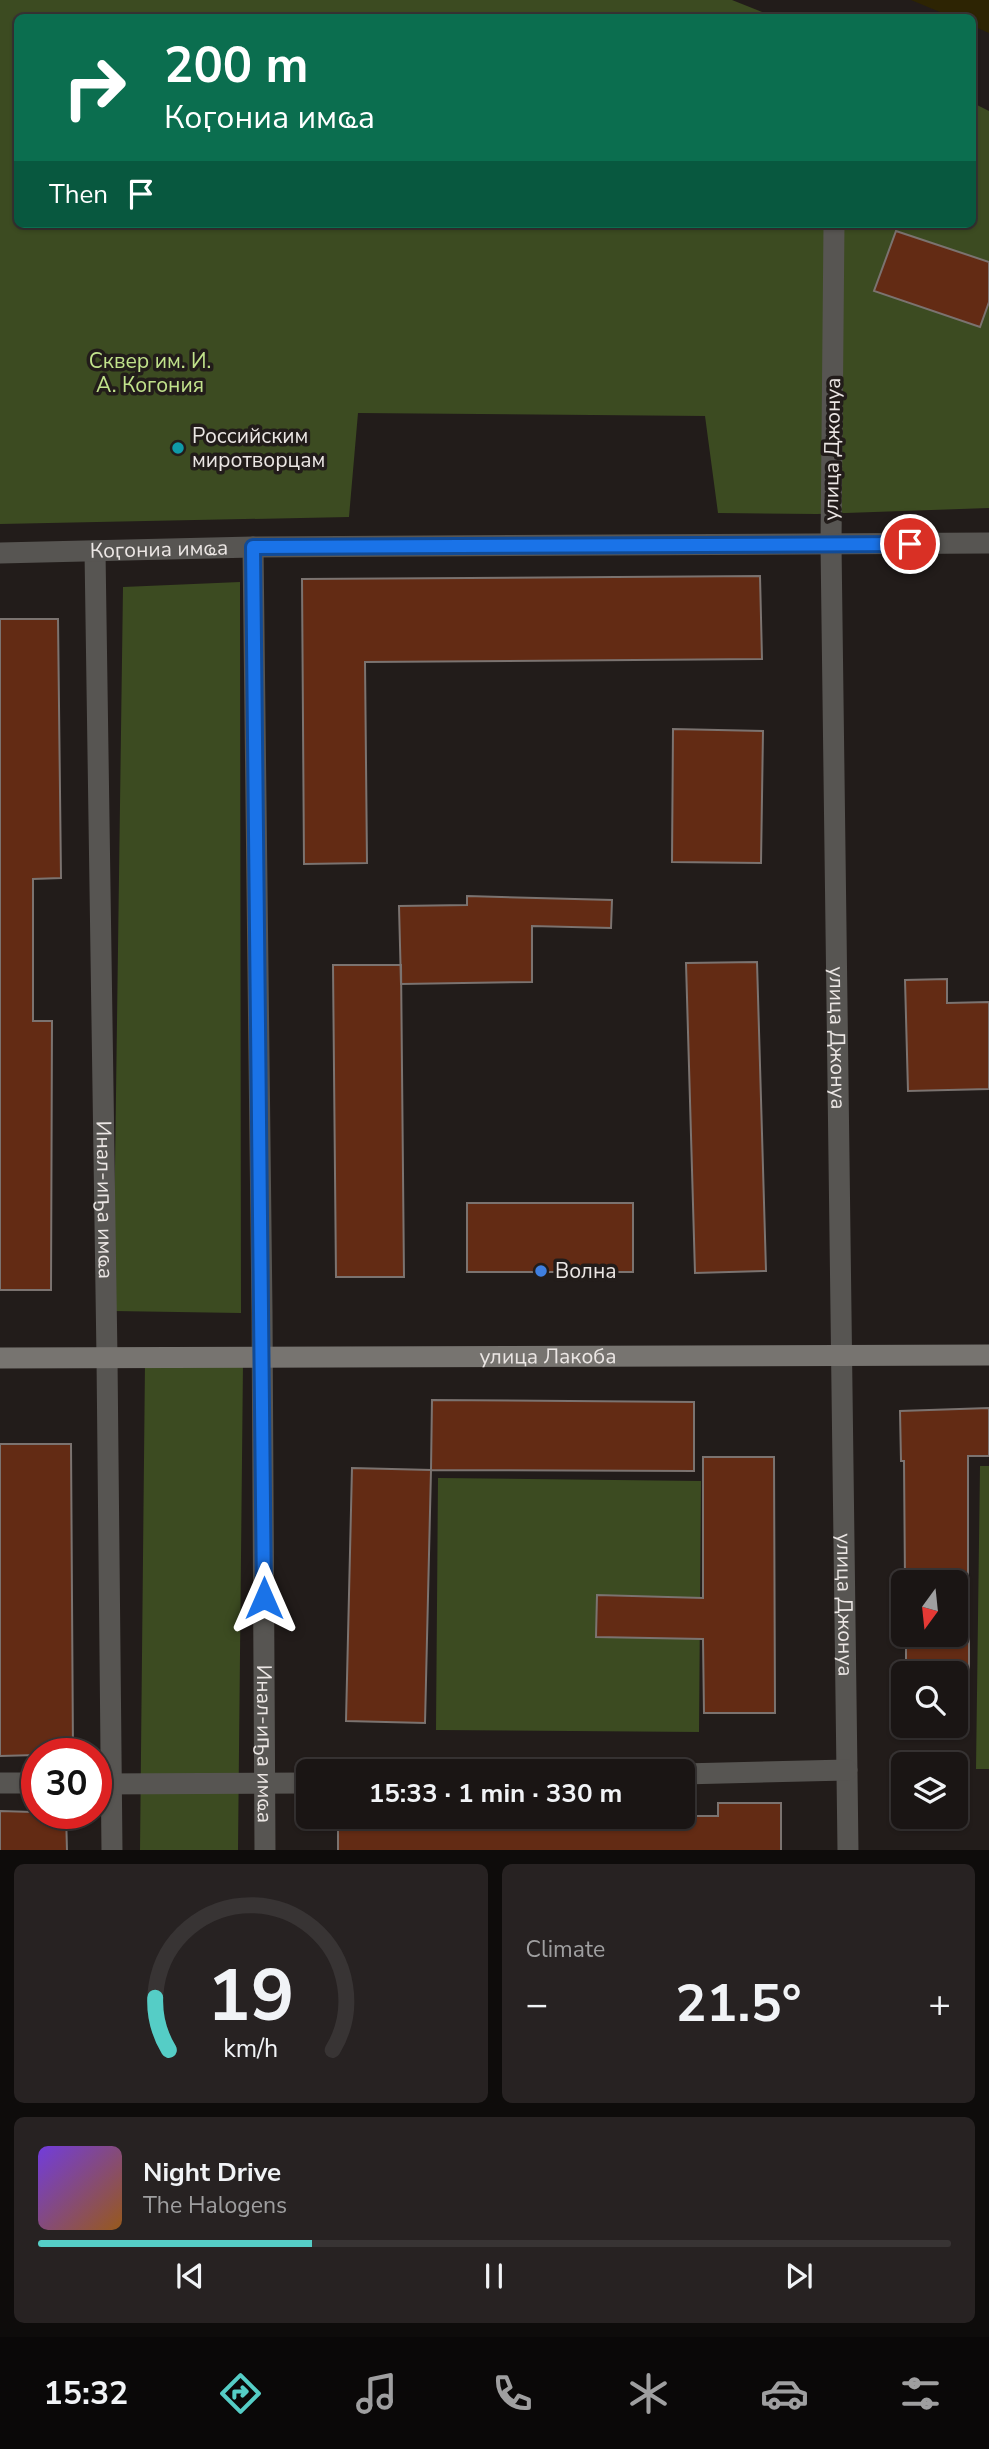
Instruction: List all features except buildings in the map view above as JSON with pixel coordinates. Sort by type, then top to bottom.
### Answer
[{"type":"main road","name":"улица Лакоба","points":[[0,1358],[989,1355]]},
{"type":"street","name":"улица Джонуа","points":[[834,228],[831,544],[848,1850]]},
{"type":"street","name":"Коӷониа имҩа","points":[[0,553],[253,547],[989,543]]},
{"type":"street","name":"Инал-иҧа имҩа","points":[[253,547],[263,1358],[265,1850]]},
{"type":"street","name":"Инал-иҧа имҩа","points":[[94,551],[107,1358],[104,1738]]},
{"type":"street","points":[[695,1774],[847,1770]]},
{"type":"street","points":[[0,1783],[21,1783]]},
{"type":"street","points":[[112,1784],[296,1783]]},
{"type":"street","name":"Инал-иҧа имҩа","points":[[109,1829],[112,1850]]},
{"type":"green space","name":"Сквер им. И. А. Когония","points":[[0,0],[732,0],[767,14],[14,14],[14,228],[976,228],[976,104],[989,111],[989,508],[817,514],[718,513],[705,416],[358,413],[349,517],[0,524]]},
{"type":"green space","points":[[240,582],[241,1313],[113,1311],[123,587]]},
{"type":"green space","points":[[145,1362],[243,1363],[238,1850],[140,1850]]},
{"type":"green space","points":[[980,1466],[989,1466],[989,1769],[976,1769]]},
{"type":"green space","points":[[438,1478],[701,1481],[699,1732],[436,1730]]},
{"type":"sand","points":[[911,0],[989,0],[989,33],[976,27],[976,14],[945,14]]},
{"type":"place","name":"Российским миротворцам","points":[[178,448]]},
{"type":"place","name":"Волна","points":[[541,1271]]},
{"type":"route","points":[[264,1598],[253,547],[910,544]]}]
